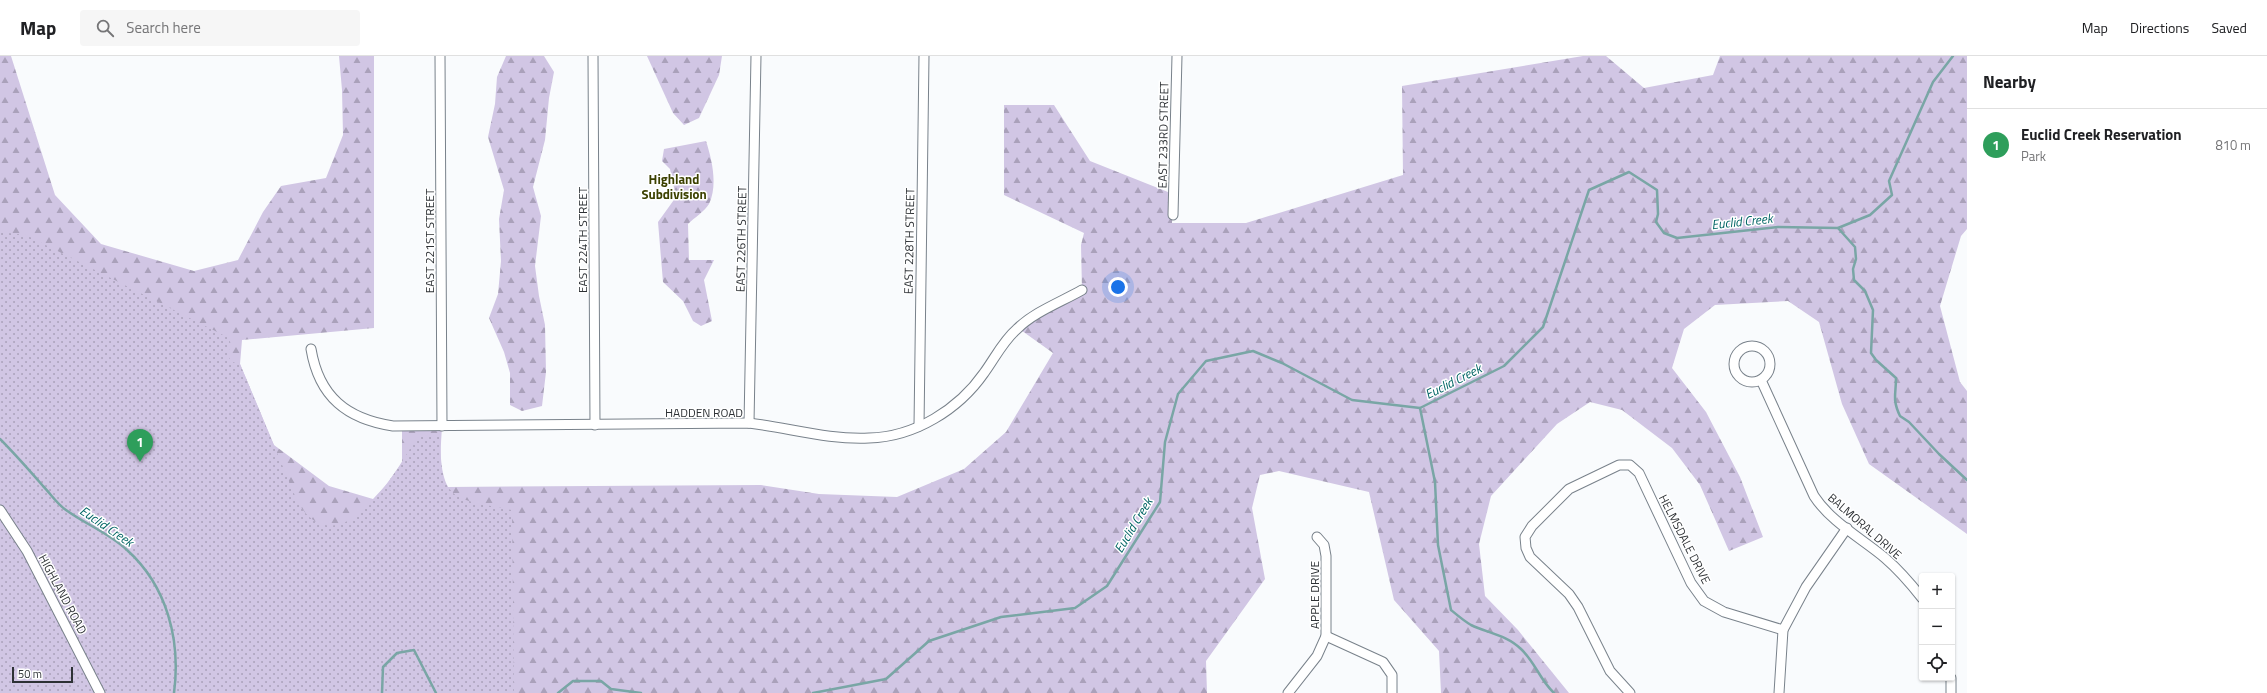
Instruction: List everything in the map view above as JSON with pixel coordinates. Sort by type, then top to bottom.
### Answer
[{"type":"street","name":"EAST 221ST STREET","points":[[440,56],[442,426]]},
{"type":"street","name":"EAST 224TH STREET","points":[[593,56],[595,425]]},
{"type":"street","name":"EAST 226TH STREET","points":[[749,423],[756,56]]},
{"type":"street","name":"EAST 228TH STREET","points":[[919,426],[924,56]]},
{"type":"street","name":"EAST 233RD STREET","points":[[1173,215],[1177,56]]},
{"type":"street","name":"HADDEN ROAD","points":[[311,350],[316,372],[325,389],[335,401],[351,413],[375,423],[393,426],[749,423],[839,438],[871,438],[894,435],[919,426],[942,415],[966,395],[1018,328],[1082,290]]},
{"type":"street","name":"BALMORAL DRIVE","points":[[1761,380],[1814,496],[1822,509],[1885,558],[1919,594]]},
{"type":"street","name":"HELMSDALE DRIVE","points":[[1630,693],[1610,671],[1570,594],[1530,557],[1526,548],[1525,537],[1532,526],[1569,489],[1620,465],[1630,465],[1639,473],[1691,583],[1704,600],[1724,612],[1783,630]]},
{"type":"street","name":"HIGHLAND ROAD","points":[[0,510],[27,551],[100,693]]},
{"type":"street","points":[[1779,693],[1779,670],[1783,630],[1806,588],[1847,528]]},
{"type":"street","name":"APPLE DRIVE","points":[[1288,693],[1317,656],[1326,636],[1326,556],[1324,545],[1317,537]]},
{"type":"street","points":[[1326,636],[1383,662],[1392,675],[1392,693]]},
{"type":"street","points":[[1951,681],[1951,693]]},
{"type":"green space","points":[[0,56],[11,56],[55,195],[101,244],[194,271],[238,260],[263,212],[281,186],[326,178],[343,135],[342,90],[339,56],[374,56],[374,328],[242,340],[240,364],[274,445],[329,486],[373,499],[387,484],[402,463],[402,426],[442,426],[441,465],[447,487],[761,485],[819,494],[897,497],[964,469],[1006,432],[1053,353],[1018,328],[1082,290],[1081,245],[1084,233],[1004,195],[1004,105],[1054,105],[1090,161],[1173,194],[1172,223],[1246,223],[1403,175],[1402,86],[1583,56],[1606,56],[1644,88],[1713,75],[1720,56],[1967,56],[1967,229],[1961,236],[1940,306],[1960,382],[1967,391],[1967,534],[1869,464],[1842,404],[1819,322],[1788,301],[1715,305],[1684,329],[1672,368],[1706,412],[1740,477],[1763,537],[1729,551],[1700,485],[1672,448],[1622,410],[1590,402],[1557,424],[1491,496],[1479,544],[1485,596],[1518,630],[1569,693],[1441,693],[1439,651],[1394,600],[1369,492],[1279,471],[1260,475],[1252,508],[1265,579],[1206,661],[1207,693],[157,693],[0,582]]},
{"type":"green space","points":[[506,56],[544,56],[554,72],[549,98],[545,140],[533,187],[541,216],[535,266],[545,325],[546,372],[542,406],[522,411],[510,405],[510,373],[504,352],[489,318],[498,294],[501,261],[499,219],[504,190],[488,137],[495,104],[497,77]]},
{"type":"green space","points":[[647,56],[722,56],[719,75],[699,118],[684,125],[673,113]]},
{"type":"green space","points":[[706,141],[714,181],[712,197],[707,207],[688,224],[689,260],[714,260],[704,280],[712,321],[701,326],[693,321],[683,301],[663,282],[658,222],[676,197],[670,169],[662,161],[664,149]]},
{"type":"green space","points":[[0,232],[26,235],[229,338],[231,345],[228,355],[229,358],[233,362],[240,364],[298,503],[314,521],[332,526],[349,520],[366,507],[382,490],[397,470],[418,435],[440,435],[443,473],[447,485],[454,493],[463,499],[475,503],[512,510],[514,693],[0,693]]},
{"type":"waterway","name":"Euclid Creek","points":[[813,693],[886,679],[929,641],[1001,617],[1075,608],[1107,586],[1160,502],[1165,442],[1178,394],[1206,361],[1253,351],[1282,363],[1352,400],[1420,408],[1504,366],[1543,327],[1589,190],[1629,172],[1657,190],[1658,214],[1656,222],[1664,233],[1677,238],[1778,227],[1838,228],[1870,215],[1892,195],[1889,181],[1933,82],[1953,56]]},
{"type":"waterway","points":[[1838,228],[1855,247],[1856,259],[1853,269],[1854,280],[1865,291],[1873,310],[1871,353],[1876,360],[1896,378],[1895,401],[1900,416],[1909,422],[1939,454],[1967,480]]},
{"type":"waterway","points":[[1420,408],[1435,482],[1438,545],[1451,610],[1471,625],[1504,637],[1516,644],[1526,654],[1554,693]]},
{"type":"waterway","name":"Euclid Creek","points":[[0,439],[63,508],[120,544],[141,564],[152,580],[161,597],[173,634],[176,673],[174,693]]},
{"type":"waterway","name":"Euclid Creek","points":[[382,693],[383,667],[397,653],[414,650],[436,693]]},
{"type":"waterway","name":"Euclid Creek","points":[[558,693],[573,681],[601,681],[611,689],[641,693]]},
{"type":"place","name":"Euclid Creek Reservation","points":[[140,462]]},
{"type":"district","name":"Highland Subdivision","points":[[674,186]]}]
